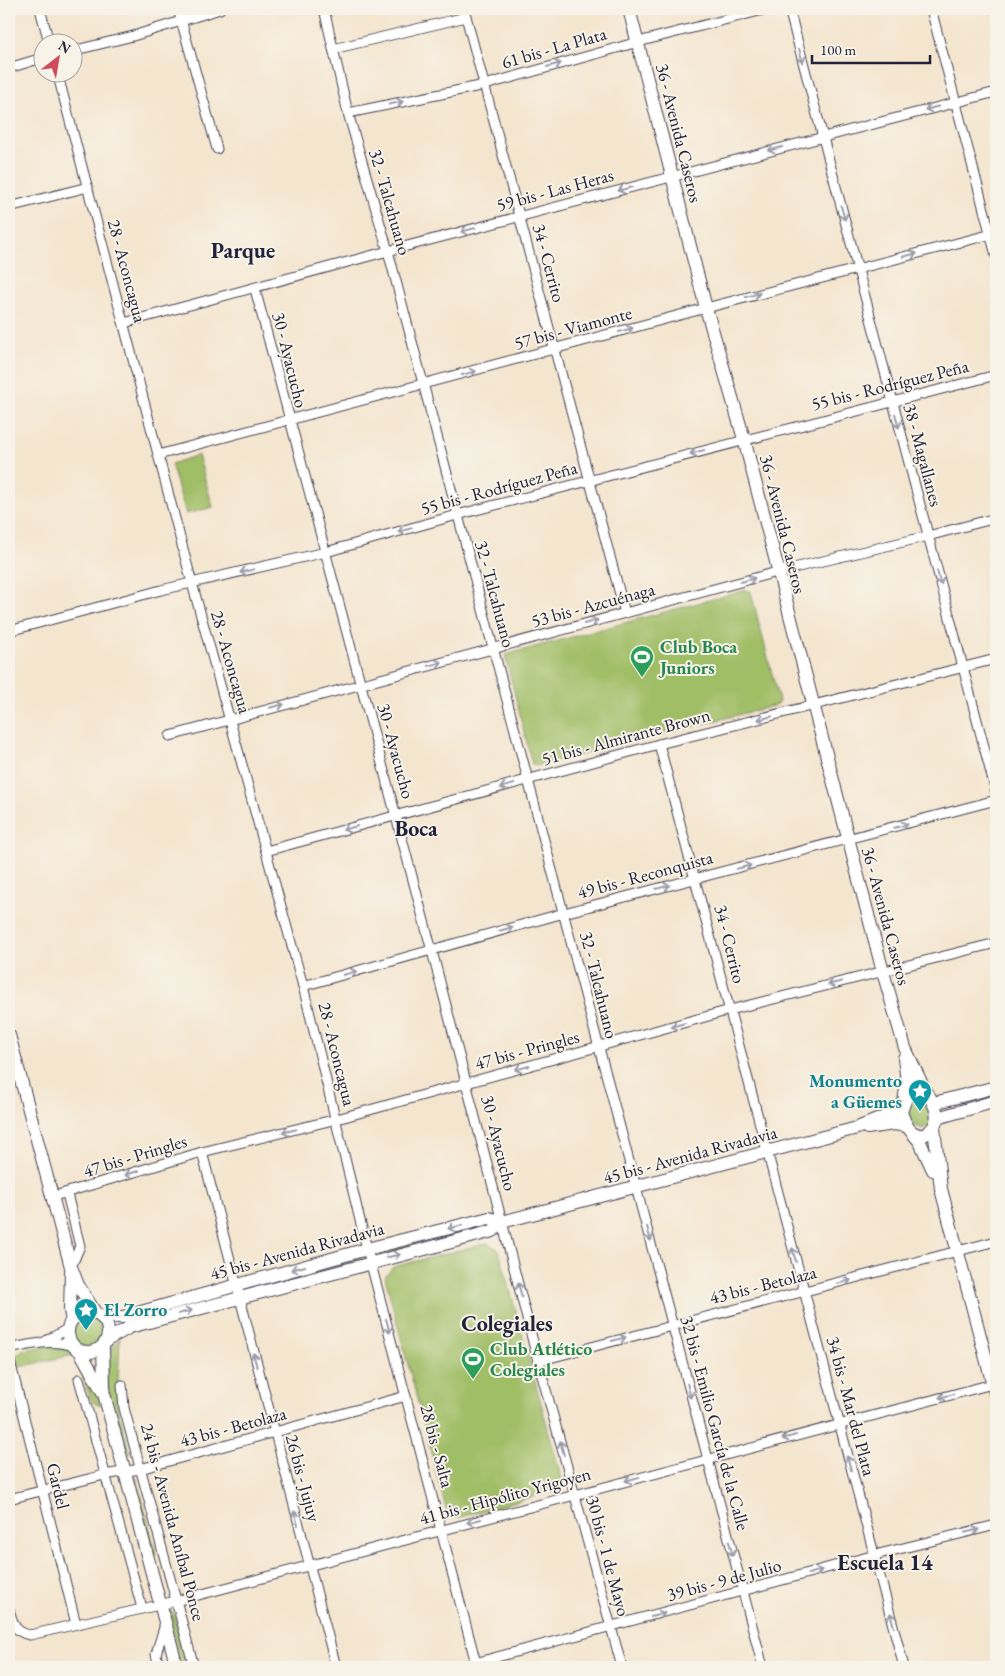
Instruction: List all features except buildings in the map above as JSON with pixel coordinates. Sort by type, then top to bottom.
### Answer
[{"type":"main road","name":"36 - Avenida Caseros","points":[[629,9],[706,308],[744,439],[777,572],[883,972],[905,1048],[930,1098]]},
{"type":"main road","points":[[9,1035],[71,1266],[78,1285],[107,1327],[105,1342],[92,1352],[76,1348],[70,1340],[71,1266]]},
{"type":"main road","name":"36 - Avenida Caseros","points":[[903,1103],[907,1082],[904,1062],[905,1048]]},
{"type":"main road","points":[[941,1189],[920,1142],[908,1127],[901,1112],[903,1103],[909,1094],[914,1091],[930,1098],[996,1087]]},
{"type":"main road","points":[[930,1098],[935,1123],[941,1189],[995,1388]]},
{"type":"main road","points":[[908,1127],[920,1135],[930,1132],[935,1123],[996,1100]]},
{"type":"main road","name":"45 bis - Avenida Rivadavia","points":[[99,1316],[123,1317],[371,1262],[493,1231],[502,1222],[857,1128],[892,1114],[903,1103]]},
{"type":"main road","name":"45 bis - Avenida Rivadavia","points":[[857,1128],[879,1128],[894,1124],[908,1127]]},
{"type":"main road","name":"45 bis - Avenida Rivadavia","points":[[105,1342],[130,1327],[367,1249],[489,1218],[502,1222]]},
{"type":"main road","points":[[70,1324],[79,1314],[88,1312],[99,1316]]},
{"type":"main road","name":"24 bis - Avenida Aníbal Ponce","points":[[105,1342],[104,1394],[177,1667]]},
{"type":"main road","name":"24 bis - Avenida Aníbal Ponce","points":[[76,1348],[104,1394]]},
{"type":"street","points":[[40,9],[46,32]]},
{"type":"street","points":[[178,9],[217,150]]},
{"type":"street","points":[[82,48],[181,22],[220,9]]},
{"type":"street","name":"32 - Talcahuano","points":[[324,9],[348,113],[388,251],[636,1187]]},
{"type":"street","name":"61 bis - La Plata","points":[[348,113],[485,85],[638,42],[767,9]]},
{"type":"street","name":"38 - Magallanes","points":[[789,9],[996,792]]},
{"type":"street","points":[[931,9],[955,102],[994,233],[996,255]]},
{"type":"street","points":[[333,50],[465,13]]},
{"type":"street","name":"34 - Cerrito","points":[[465,13],[625,613]]},
{"type":"street","points":[[9,68],[32,61]]},
{"type":"street","name":"28 - Aconcagua","points":[[60,82],[192,583],[303,986],[371,1262]]},
{"type":"street","name":"59 bis - Las Heras","points":[[124,323],[520,216],[996,92]]},
{"type":"street","points":[[9,207],[88,187]]},
{"type":"street","name":"57 bis - Viamonte","points":[[158,455],[994,233]]},
{"type":"street","name":"30 - Ayacucho","points":[[255,289],[288,420],[326,552],[467,1083],[502,1222]]},
{"type":"street","name":"55 bis - Rodríguez Peña","points":[[9,631],[192,583],[326,552],[457,515],[744,439],[996,375]]},
{"type":"street","name":"53 bis - Azcuénaga","points":[[170,736],[230,718],[777,572],[996,518]]},
{"type":"street","name":"51 bis - Almirante Brown","points":[[266,851],[659,744],[996,659]]},
{"type":"street","name":"34 - Cerrito","points":[[659,744],[767,1152]]},
{"type":"street","name":"49 bis - Reconquista","points":[[303,986],[564,913],[996,800]]},
{"type":"street","name":"47 bis - Pringles","points":[[52,1197],[202,1152],[336,1119],[730,1010],[996,943]]},
{"type":"street","name":"26 bis - Jujuy","points":[[202,1152],[336,1667]]},
{"type":"street","name":"34 bis - Mar del Plata","points":[[767,1152],[904,1667]]},
{"type":"street","name":"32 bis - Emilio García de la Calle","points":[[636,1187],[763,1667]]},
{"type":"street","points":[[67,1194],[80,1246],[71,1266]]},
{"type":"street","name":"30 bis - 1 de Mayo","points":[[502,1222],[622,1667]]},
{"type":"street","name":"43 bis - Betolaza","points":[[538,1361],[996,1241]]},
{"type":"street","name":"28 bis - Salta","points":[[371,1262],[476,1665]]},
{"type":"street","points":[[44,1342],[70,1324]]},
{"type":"street","points":[[9,1349],[44,1342],[61,1342],[76,1348]]},
{"type":"street","name":"Gardel","points":[[9,1357],[76,1624]]},
{"type":"street","points":[[79,1379],[142,1608]]},
{"type":"street","name":"24 bis - Avenida Aníbal Ponce","points":[[122,1385],[124,1408],[194,1667]]},
{"type":"street","name":"41 bis - Hipólito Yrigoyen","points":[[9,1608],[14,1626],[20,1633],[30,1635],[160,1603],[176,1601],[838,1424],[995,1388]]},
{"type":"street","name":"43 bis - Betolaza","points":[[9,1499],[104,1475],[140,1469],[406,1396]]},
{"type":"street","name":"39 bis - 9 de Julio","points":[[460,1667],[476,1665],[875,1555],[996,1525]]},
{"type":"street","name":"24 bis - Avenida Aníbal Ponce","points":[[159,1667],[156,1654],[165,1624]]},
{"type":"green space","points":[[198,455],[213,507],[186,514],[171,464]]},
{"type":"green space","name":"Club Boca Juniors","points":[[746,590],[751,592],[779,701],[777,705],[537,766],[532,764],[505,655]]},
{"type":"green space","points":[[917,1095],[930,1104],[931,1124],[923,1129],[911,1124],[909,1115],[909,1105]]},
{"type":"green space","points":[[491,1224],[492,1227],[375,1256],[375,1253]]},
{"type":"green space","name":"Club Atlético Colegiales","points":[[487,1243],[499,1250],[563,1483],[560,1489],[457,1518],[447,1513],[385,1277],[393,1267]]},
{"type":"green space","points":[[361,1256],[362,1259],[246,1292],[245,1288]]},
{"type":"green space","points":[[87,1317],[93,1318],[98,1322],[102,1327],[102,1339],[98,1344],[93,1348],[87,1349],[81,1348],[76,1344],[72,1339],[71,1333],[72,1327],[76,1322],[81,1318]]},
{"type":"green space","points":[[120,1339],[117,1404],[130,1450],[129,1455],[124,1450],[108,1392],[108,1361],[112,1348]]},
{"type":"green space","points":[[48,1346],[68,1348],[73,1355],[15,1368],[13,1359],[22,1350]]},
{"type":"green space","points":[[77,1358],[83,1364],[101,1403],[100,1406],[90,1398]]},
{"type":"green space","points":[[131,1478],[137,1478],[156,1555],[151,1555]]},
{"type":"green space","points":[[169,1609],[174,1615],[189,1667],[181,1667],[167,1615]]},
{"type":"place","name":"Club Boca Juniors","points":[[642,678]]},
{"type":"place","name":"Monumento a Güemes","points":[[920,1112]]},
{"type":"place","name":"El Zorro","points":[[86,1331]]},
{"type":"place","name":"Club Atlético Colegiales","points":[[473,1380]]},
{"type":"district","name":"Parque","points":[[243,250]]},
{"type":"district","name":"Boca","points":[[416,828]]},
{"type":"district","name":"Colegiales","points":[[507,1323]]},
{"type":"district","name":"Escuela 14","points":[[885,1562]]}]
